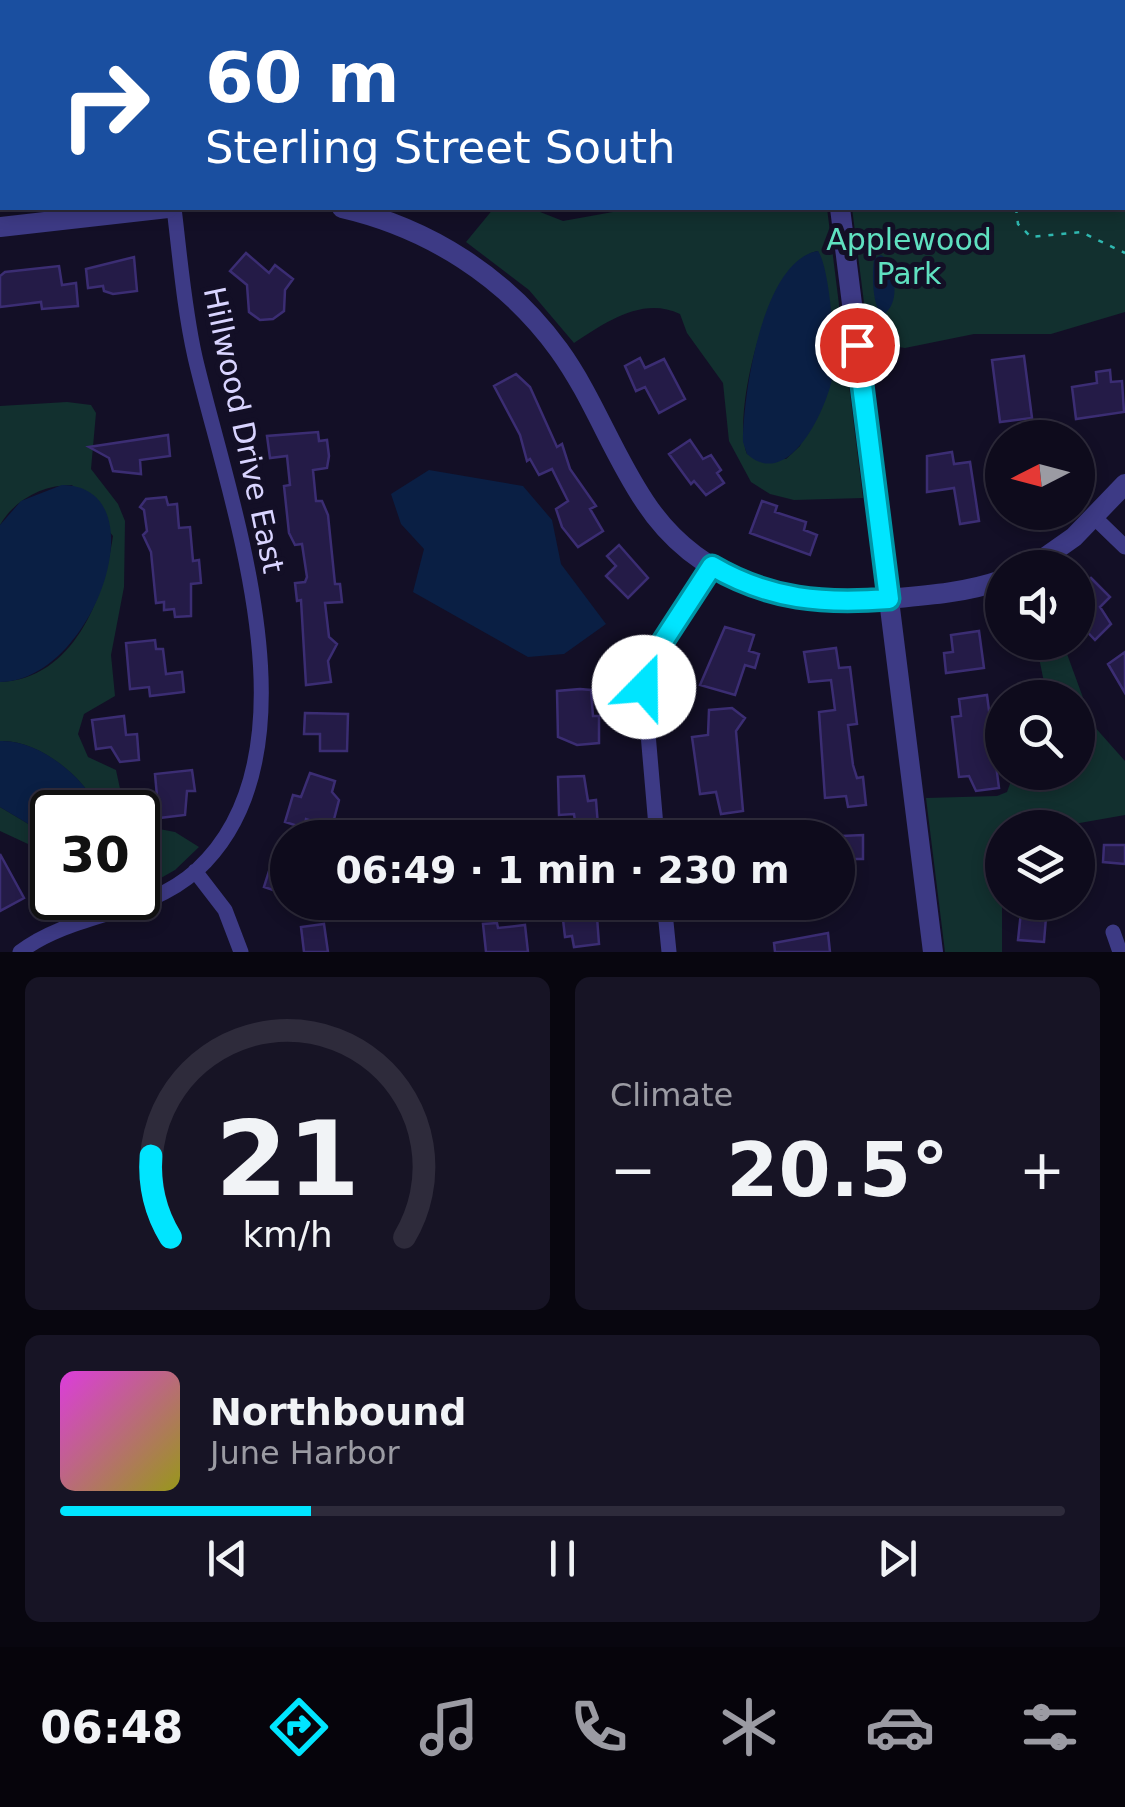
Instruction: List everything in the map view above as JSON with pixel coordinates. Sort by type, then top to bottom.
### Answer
[{"type":"street","points":[[0,227],[153,210]]},
{"type":"street","name":"Hillwood Drive East","points":[[20,952],[55,931],[146,904],[195,872],[222,842],[245,800],[257,752],[256,640],[242,532],[192,342],[171,210]]},
{"type":"street","points":[[350,210],[387,220],[443,246],[520,304],[573,372],[652,512],[679,542],[712,566],[757,589],[804,601],[889,599],[985,583]]},
{"type":"street","points":[[840,210],[934,952]]},
{"type":"street","points":[[1095,516],[1125,484]]},
{"type":"street","points":[[1095,518],[1125,547]]},
{"type":"street","points":[[1057,550],[1080,530]]},
{"type":"street","points":[[655,820],[644,687],[658,649],[712,566]]},
{"type":"street","points":[[195,872],[225,910],[241,952]]},
{"type":"street","points":[[666,920],[670,952]]},
{"type":"street","points":[[1113,932],[1120,952]]},
{"type":"path","points":[[1016,210],[1018,224],[1031,237],[1081,232],[1125,253]]},
{"type":"green space","points":[[492,210],[535,210],[563,221],[624,210],[827,210],[863,498],[794,500],[770,494],[751,482],[729,441],[723,383],[687,333],[680,314],[666,309],[638,310],[611,320],[574,343],[529,290],[466,242]],"holes":[[[818,251],[834,352],[800,446],[786,459],[747,454],[744,407],[749,375],[769,309],[800,260]]]},
{"type":"green space","name":"Applewood Park","points":[[852,210],[1125,210],[1125,312],[1051,334],[974,334],[905,348],[869,342]]},
{"type":"green space","points":[[67,402],[91,405],[96,413],[91,469],[118,504],[125,521],[124,587],[111,655],[115,696],[84,714],[78,734],[88,757],[116,770],[120,790],[87,790],[45,754],[30,746],[0,741],[0,682],[48,667],[66,651],[93,609],[113,536],[72,485],[31,495],[0,525],[0,406]]},
{"type":"green space","points":[[1039,660],[1069,660],[1077,680],[1044,680]]},
{"type":"green space","points":[[1095,727],[1125,761],[1125,815],[1095,820],[1095,810],[985,810],[985,920],[1002,920],[1002,952],[945,952],[926,798],[997,796],[1007,792],[1095,790]]},
{"type":"green space","points":[[0,807],[30,825],[30,846],[28,844],[0,831]]},
{"type":"green space","points":[[160,829],[175,832],[199,847],[160,879]]},
{"type":"water","points":[[818,251],[831,310],[834,363],[830,388],[804,441],[777,462],[763,463],[747,454],[743,442],[747,394],[759,333],[783,278],[799,260]]},
{"type":"water","points":[[881,255],[889,260],[894,290],[892,304],[882,316],[873,281],[874,259]]},
{"type":"water","points":[[429,470],[523,486],[552,520],[561,564],[606,624],[564,654],[528,657],[413,592],[424,549],[401,524],[391,494]]},
{"type":"water","points":[[62,485],[92,494],[108,516],[111,548],[103,584],[87,620],[63,651],[33,674],[0,682],[0,525],[21,501]]},
{"type":"water","points":[[0,741],[30,746],[45,754],[87,790],[30,790],[30,825],[0,807]]},
{"type":"building","points":[[246,253],[269,273],[275,265],[293,279],[285,290],[284,311],[273,319],[260,320],[249,312],[247,285],[230,271]]},
{"type":"building","points":[[134,257],[137,291],[113,294],[104,291],[103,286],[88,288],[86,269]]},
{"type":"building","points":[[59,266],[62,285],[76,283],[78,306],[42,309],[41,302],[0,307],[0,276],[5,272]]},
{"type":"building","points":[[1024,356],[1032,418],[1000,420],[992,360]]},
{"type":"building","points":[[640,358],[645,368],[664,359],[685,399],[659,413],[645,387],[636,391],[625,366]]},
{"type":"building","points":[[1110,370],[1111,382],[1122,381],[1124,412],[1076,419],[1072,387],[1097,383],[1096,372]]},
{"type":"building","points":[[516,374],[530,387],[557,447],[562,444],[570,469],[596,506],[590,509],[603,531],[578,547],[562,527],[556,509],[568,501],[552,469],[539,475],[530,459],[527,461],[520,435],[494,386]]},
{"type":"building","points":[[318,432],[319,441],[327,440],[329,456],[327,468],[313,470],[316,501],[322,501],[328,515],[335,584],[340,584],[342,602],[325,603],[329,637],[337,644],[328,661],[331,682],[306,685],[301,600],[297,601],[295,583],[305,582],[307,577],[302,544],[295,545],[289,533],[284,486],[290,485],[287,456],[270,458],[267,436]]},
{"type":"building","points":[[168,435],[170,456],[140,460],[141,474],[113,471],[109,458],[89,447]]},
{"type":"building","points":[[690,440],[703,459],[711,455],[721,470],[717,473],[724,483],[706,495],[694,481],[691,484],[669,454]]},
{"type":"building","points":[[952,452],[954,464],[970,462],[979,521],[960,524],[954,488],[927,492],[927,456]]},
{"type":"building","points":[[166,497],[168,505],[177,504],[179,528],[190,527],[193,561],[199,560],[201,583],[191,584],[191,616],[175,617],[174,609],[164,610],[164,602],[156,603],[151,552],[143,535],[147,531],[144,510],[140,507],[146,499]]},
{"type":"building","points":[[762,501],[777,506],[775,512],[806,522],[804,530],[817,535],[810,555],[750,533]]},
{"type":"building","points":[[619,545],[648,578],[628,598],[606,576],[616,566],[607,556]]},
{"type":"building","points":[[1095,582],[1110,597],[1100,607],[1111,624],[1095,640]]},
{"type":"building","points":[[725,627],[754,635],[749,651],[759,654],[755,668],[745,665],[735,695],[700,685]]},
{"type":"building","points":[[979,631],[984,668],[946,673],[944,653],[953,652],[951,635]]},
{"type":"building","points":[[155,640],[156,649],[163,649],[166,674],[182,672],[184,692],[150,696],[149,687],[130,689],[126,643]]},
{"type":"building","points":[[836,648],[839,668],[850,667],[857,724],[848,725],[853,765],[857,778],[863,777],[866,805],[848,807],[846,796],[825,798],[819,712],[835,710],[831,680],[809,682],[804,652]]},
{"type":"building","points":[[1125,652],[1125,693],[1108,664]]},
{"type":"building","points":[[591,690],[593,716],[599,716],[599,743],[577,745],[558,737],[557,691]]},
{"type":"building","points":[[985,695],[985,790],[976,791],[969,776],[959,777],[952,717],[961,716],[959,699]]},
{"type":"building","points":[[732,708],[745,718],[736,731],[743,811],[721,814],[716,792],[700,794],[692,737],[708,735],[709,710]]},
{"type":"building","points":[[305,713],[348,714],[347,751],[320,751],[320,734],[304,734]]},
{"type":"building","points":[[124,716],[126,735],[137,734],[139,760],[120,762],[111,747],[96,749],[92,720]]},
{"type":"building","points":[[192,770],[195,791],[187,791],[185,815],[160,818],[160,790],[156,790],[155,774]]},
{"type":"building","points":[[310,773],[335,781],[332,792],[339,800],[334,820],[286,820],[293,795],[301,797]]},
{"type":"building","points":[[584,776],[588,801],[596,800],[598,820],[559,815],[558,777]]},
{"type":"building","points":[[855,835],[863,835],[863,859],[855,859]]},
{"type":"building","points":[[1104,845],[1125,845],[1125,864],[1103,862]]},
{"type":"building","points":[[0,854],[24,898],[0,911]]},
{"type":"building","points":[[563,920],[597,920],[599,944],[574,947],[572,936],[565,937]]},
{"type":"building","points":[[1020,920],[1046,920],[1044,942],[1018,940]]},
{"type":"building","points":[[497,923],[498,928],[525,925],[528,952],[486,952],[483,924]]},
{"type":"building","points":[[324,924],[328,952],[304,952],[301,927]]},
{"type":"building","points":[[828,933],[830,952],[775,952],[774,943]]},
{"type":"route","points":[[644,687],[658,649],[712,566],[757,589],[804,601],[889,599],[857,345]]}]
